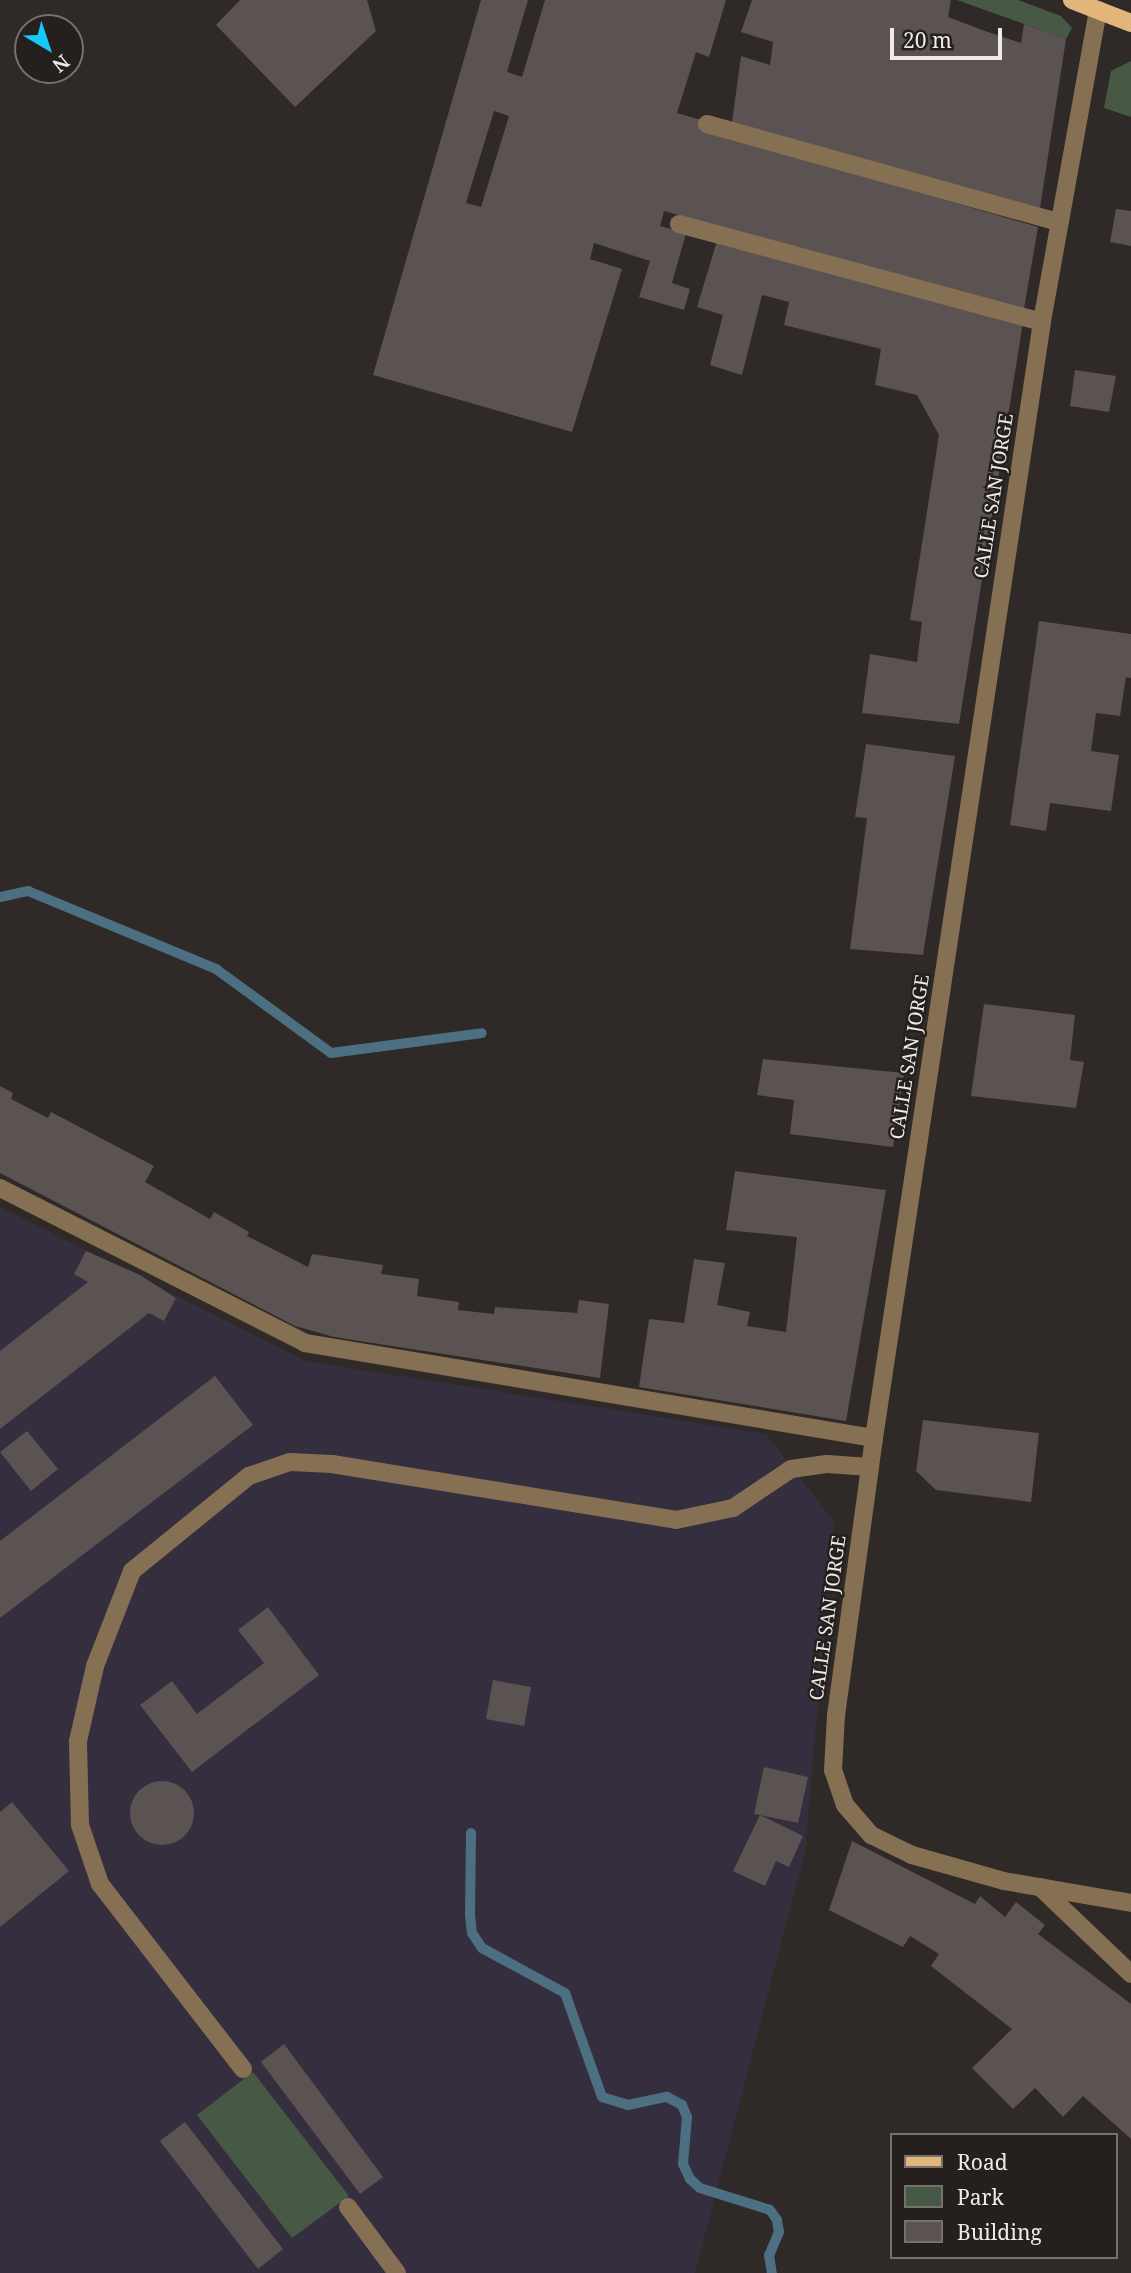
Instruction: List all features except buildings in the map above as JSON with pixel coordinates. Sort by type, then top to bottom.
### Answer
[{"type":"main road","points":[[1072,0],[1131,23]]},
{"type":"street","name":"CALLE SAN JORGE","points":[[1098,10],[1042,322],[874,1438],[836,1715],[833,1770],[845,1805],[870,1835],[912,1855],[1040,1887],[1131,1903]]},
{"type":"street","points":[[707,124],[1059,222]]},
{"type":"street","points":[[679,224],[1042,322]]},
{"type":"street","points":[[0,1188],[305,1343],[874,1438]]},
{"type":"street","points":[[243,2069],[100,1884],[80,1825],[78,1741],[95,1666],[132,1571],[249,1476],[290,1461],[332,1464],[676,1520],[733,1508],[791,1469],[827,1464],[870,1467]]},
{"type":"street","points":[[1040,1887],[1131,1974]]},
{"type":"street","points":[[348,2207],[397,2273]]},
{"type":"shaded area","points":[[0,1207],[306,1361],[766,1434],[834,1521],[805,1852],[695,2273],[0,2273]]},
{"type":"green space","points":[[957,0],[1018,0],[1061,16],[1072,28],[1066,39]]},
{"type":"green space","points":[[1131,61],[1131,117],[1104,108],[1111,71]]},
{"type":"green space","points":[[253,2072],[349,2196],[292,2238],[197,2115]]},
{"type":"waterway","points":[[0,897],[28,891],[216,969],[331,1053],[482,1033]]},
{"type":"waterway","points":[[471,1833],[470,1915],[472,1933],[482,1948],[565,1993],[602,2097],[628,2105],[667,2097],[682,2105],[687,2117],[683,2164],[690,2179],[700,2188],[770,2210],[777,2220],[779,2232],[769,2255],[772,2273]]}]
